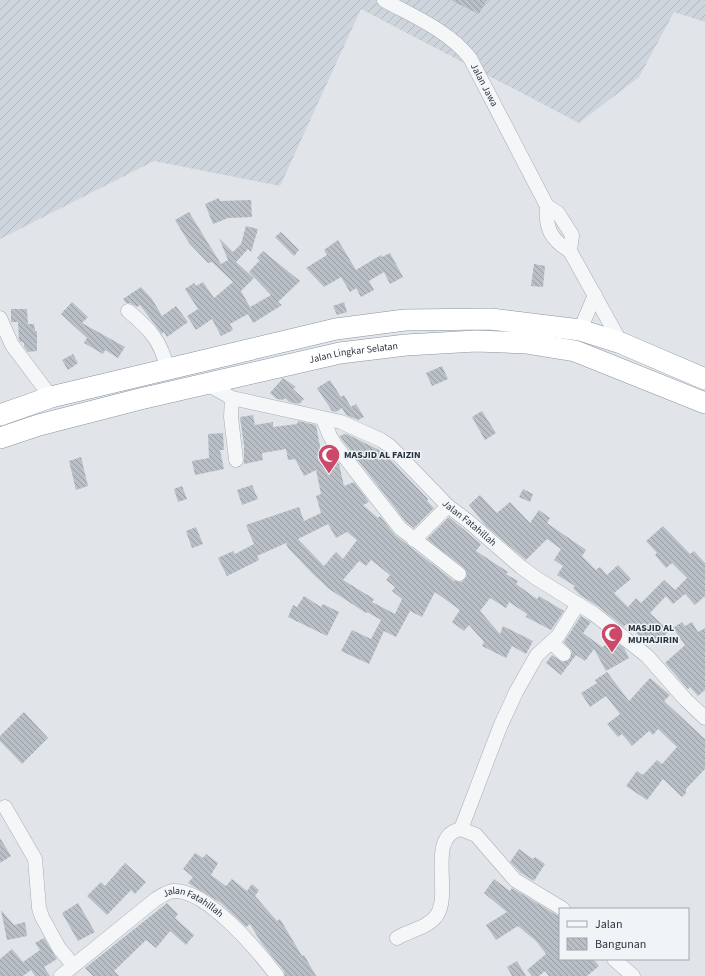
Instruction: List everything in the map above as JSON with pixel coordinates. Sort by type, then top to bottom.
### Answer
[{"type":"highway","name":"Jalan Lingkar Selatan","points":[[0,415],[50,397],[336,329],[405,320],[491,319],[575,350],[705,403]]},
{"type":"highway","name":"Jalan Lingkar Selatan","points":[[0,438],[39,425],[205,383],[340,353],[406,345],[476,342],[526,333],[580,330],[621,343],[705,379]]},
{"type":"street","name":"Jalan Jawa","points":[[384,0],[451,38],[462,47],[470,58],[547,206],[558,213],[572,235],[570,251],[621,343]]},
{"type":"street","points":[[580,330],[595,295]]},
{"type":"street","points":[[128,311],[146,328],[160,345],[167,369]]},
{"type":"street","points":[[0,318],[12,345],[50,397]]},
{"type":"street","name":"Jalan Fatahillah","points":[[205,383],[232,398],[341,422],[381,440],[390,446],[448,506],[468,521],[521,567],[606,622],[647,656],[685,699],[705,718]]},
{"type":"street","points":[[232,398],[231,416],[236,460]]},
{"type":"street","points":[[323,419],[330,436],[353,469],[400,528],[459,574]]},
{"type":"street","points":[[414,540],[448,506]]},
{"type":"street","points":[[461,829],[500,727],[516,692],[537,655],[558,636],[578,604]]},
{"type":"street","points":[[551,642],[564,654]]},
{"type":"street","points":[[5,808],[35,859],[39,908],[42,917],[59,948],[73,966]]},
{"type":"street","points":[[397,938],[430,922],[437,914],[443,896],[441,854],[445,842],[451,833],[461,829],[476,835],[515,880],[562,908]]},
{"type":"street","name":"Jalan Fatahillah","points":[[61,976],[156,899],[166,893],[180,891],[207,906],[239,931],[277,976]]},
{"type":"street","points":[[615,960],[633,976]]},
{"type":"shaded area","points":[[0,0],[705,0],[705,22],[674,12],[639,77],[579,123],[361,9],[280,186],[154,161],[0,239]]},
{"type":"building","points":[[451,0],[487,0],[479,14]]},
{"type":"building","points":[[219,198],[220,201],[251,200],[252,217],[228,218],[213,224],[205,204]]},
{"type":"building","points":[[189,212],[221,264],[228,260],[219,238],[233,252],[241,244],[246,226],[258,229],[251,252],[248,249],[236,262],[254,278],[241,291],[250,307],[271,295],[249,272],[260,260],[257,258],[263,251],[300,281],[278,302],[282,305],[253,323],[248,314],[230,324],[233,330],[221,336],[212,319],[196,330],[187,316],[198,309],[185,289],[194,283],[196,286],[203,282],[214,298],[233,282],[212,262],[208,263],[189,243],[175,220]]},
{"type":"building","points":[[281,232],[299,250],[294,256],[275,237]]},
{"type":"building","points":[[338,240],[356,270],[381,255],[382,257],[390,253],[403,277],[390,284],[384,272],[369,281],[374,290],[361,297],[356,288],[350,292],[341,277],[324,287],[306,268],[327,255],[324,250]]},
{"type":"building","points":[[534,264],[545,266],[543,287],[531,286]]},
{"type":"building","points":[[141,287],[152,299],[162,316],[176,306],[188,322],[167,337],[164,332],[162,334],[140,305],[137,307],[130,303],[126,303],[123,299]]},
{"type":"building","points":[[72,302],[88,317],[82,323],[125,347],[118,358],[105,350],[103,354],[84,343],[87,338],[61,314]]},
{"type":"building","points":[[344,302],[347,312],[337,315],[333,306]]},
{"type":"building","points":[[11,309],[27,309],[28,324],[34,324],[35,331],[37,331],[37,351],[28,352],[24,347],[24,343],[19,341],[18,322],[11,322]]},
{"type":"building","points":[[73,354],[78,363],[68,370],[62,360]]},
{"type":"building","points":[[442,366],[448,379],[432,386],[426,373]]},
{"type":"building","points":[[283,378],[296,387],[293,389],[304,399],[299,404],[289,402],[285,398],[283,400],[277,399],[270,393]]},
{"type":"building","points":[[330,380],[341,397],[344,395],[351,407],[356,404],[364,417],[358,420],[346,415],[342,408],[336,412],[332,411],[317,388]]},
{"type":"building","points":[[482,411],[496,433],[485,440],[472,417]]},
{"type":"building","points":[[253,415],[255,425],[273,422],[273,427],[297,424],[298,421],[316,425],[321,452],[328,449],[339,464],[344,486],[354,482],[369,502],[363,505],[378,518],[380,516],[395,535],[454,581],[462,582],[467,576],[464,568],[427,539],[449,517],[481,544],[476,551],[508,572],[506,574],[518,581],[516,584],[537,599],[539,596],[564,611],[551,630],[526,617],[527,614],[509,602],[506,608],[490,598],[480,611],[500,634],[503,626],[533,641],[526,654],[512,646],[506,658],[482,646],[484,642],[469,625],[464,631],[452,622],[460,610],[435,592],[422,617],[410,611],[396,637],[384,631],[369,664],[341,651],[352,630],[371,639],[381,620],[367,612],[366,613],[329,589],[288,548],[286,543],[257,556],[259,560],[227,576],[218,558],[233,551],[235,554],[254,544],[246,525],[299,507],[304,521],[321,513],[316,496],[321,494],[316,470],[304,476],[295,459],[288,460],[286,449],[262,453],[263,460],[244,464],[244,446],[240,417]],"holes":[[[328,524],[336,538],[347,532],[357,540],[343,559],[336,552],[324,566],[298,539]],[[371,560],[390,575],[386,580],[395,587],[392,591],[402,599],[395,614],[372,602],[374,599],[343,580],[359,561],[366,566]]]},
{"type":"building","points":[[223,433],[224,450],[220,450],[224,469],[195,475],[192,461],[209,458],[208,434]]},
{"type":"building","points":[[345,433],[383,452],[428,499],[427,501],[434,508],[414,528],[406,522],[343,441],[340,436],[344,434],[347,436]]},
{"type":"building","points":[[81,457],[88,486],[76,490],[69,461]]},
{"type":"building","points":[[252,485],[258,499],[242,505],[237,490]]},
{"type":"building","points":[[182,486],[187,499],[178,502],[174,489]]},
{"type":"building","points":[[523,489],[533,494],[530,502],[519,497]]},
{"type":"building","points":[[480,495],[497,513],[510,502],[530,523],[539,510],[550,518],[547,523],[586,550],[582,556],[596,570],[600,567],[607,575],[618,565],[631,579],[614,593],[628,607],[636,598],[641,603],[664,580],[675,590],[687,578],[672,563],[666,568],[655,555],[657,553],[646,541],[663,526],[690,554],[694,551],[705,563],[705,596],[695,605],[685,594],[673,604],[666,596],[650,613],[669,631],[658,642],[651,635],[645,641],[626,624],[624,627],[599,607],[580,595],[573,588],[575,586],[557,575],[563,566],[554,560],[561,549],[547,539],[526,560],[486,526],[469,505]]},
{"type":"building","points":[[196,527],[203,544],[192,548],[186,531]]},
{"type":"building","points":[[304,596],[321,607],[323,604],[339,612],[327,636],[288,617],[293,605],[297,607]]},
{"type":"building","points":[[581,616],[591,622],[583,633],[602,647],[614,640],[624,648],[629,658],[606,671],[594,649],[585,661],[576,655],[561,675],[546,663],[552,655],[562,662],[570,659],[572,651],[564,642]]},
{"type":"building","points":[[682,622],[685,626],[692,622],[698,632],[705,628],[705,690],[698,696],[690,687],[688,689],[665,663],[685,645],[673,628]]},
{"type":"building","points":[[607,672],[629,701],[650,678],[670,695],[664,701],[705,739],[705,769],[686,789],[686,793],[682,797],[663,779],[647,800],[626,786],[637,771],[643,775],[657,760],[662,764],[677,747],[658,729],[653,735],[649,731],[632,746],[622,734],[618,737],[607,724],[620,714],[606,696],[590,707],[581,693],[597,683],[595,680]]},
{"type":"building","points":[[24,712],[48,738],[22,764],[0,741],[0,736]]},
{"type":"building","points":[[0,838],[11,856],[0,863]]},
{"type":"building","points":[[519,849],[533,859],[535,857],[545,864],[534,881],[521,873],[510,862]]},
{"type":"building","points":[[195,853],[203,858],[206,854],[218,863],[211,875],[226,886],[232,879],[247,891],[252,884],[259,890],[255,896],[277,921],[280,919],[316,976],[285,976],[284,971],[262,944],[250,924],[246,927],[221,903],[188,883],[193,877],[183,869]]},
{"type":"building","points":[[125,863],[146,882],[135,894],[131,890],[107,915],[87,896],[101,882],[105,886]]},
{"type":"building","points":[[494,879],[510,891],[512,888],[559,916],[559,960],[594,960],[599,966],[587,976],[549,976],[545,971],[539,976],[532,976],[527,970],[546,954],[536,941],[518,926],[496,940],[486,925],[507,912],[484,893]]},
{"type":"building","points":[[78,903],[95,932],[78,941],[62,913]]},
{"type":"building","points":[[167,903],[178,914],[175,918],[194,935],[186,945],[170,931],[156,948],[146,940],[114,971],[119,976],[93,976],[85,968]]},
{"type":"building","points":[[1,910],[14,925],[25,922],[27,936],[7,940]]},
{"type":"building","points":[[44,938],[57,959],[44,967],[50,976],[35,976],[31,970],[23,976],[0,976],[0,959],[12,949],[23,962],[40,950],[35,943]]},
{"type":"building","points":[[517,961],[526,976],[512,976],[507,967]]},
{"type":"place","name":"MASJID AL FAIZIN","points":[[329,474]]},
{"type":"place","name":"MASJID AL MUHAJIRIN","points":[[612,654]]}]
